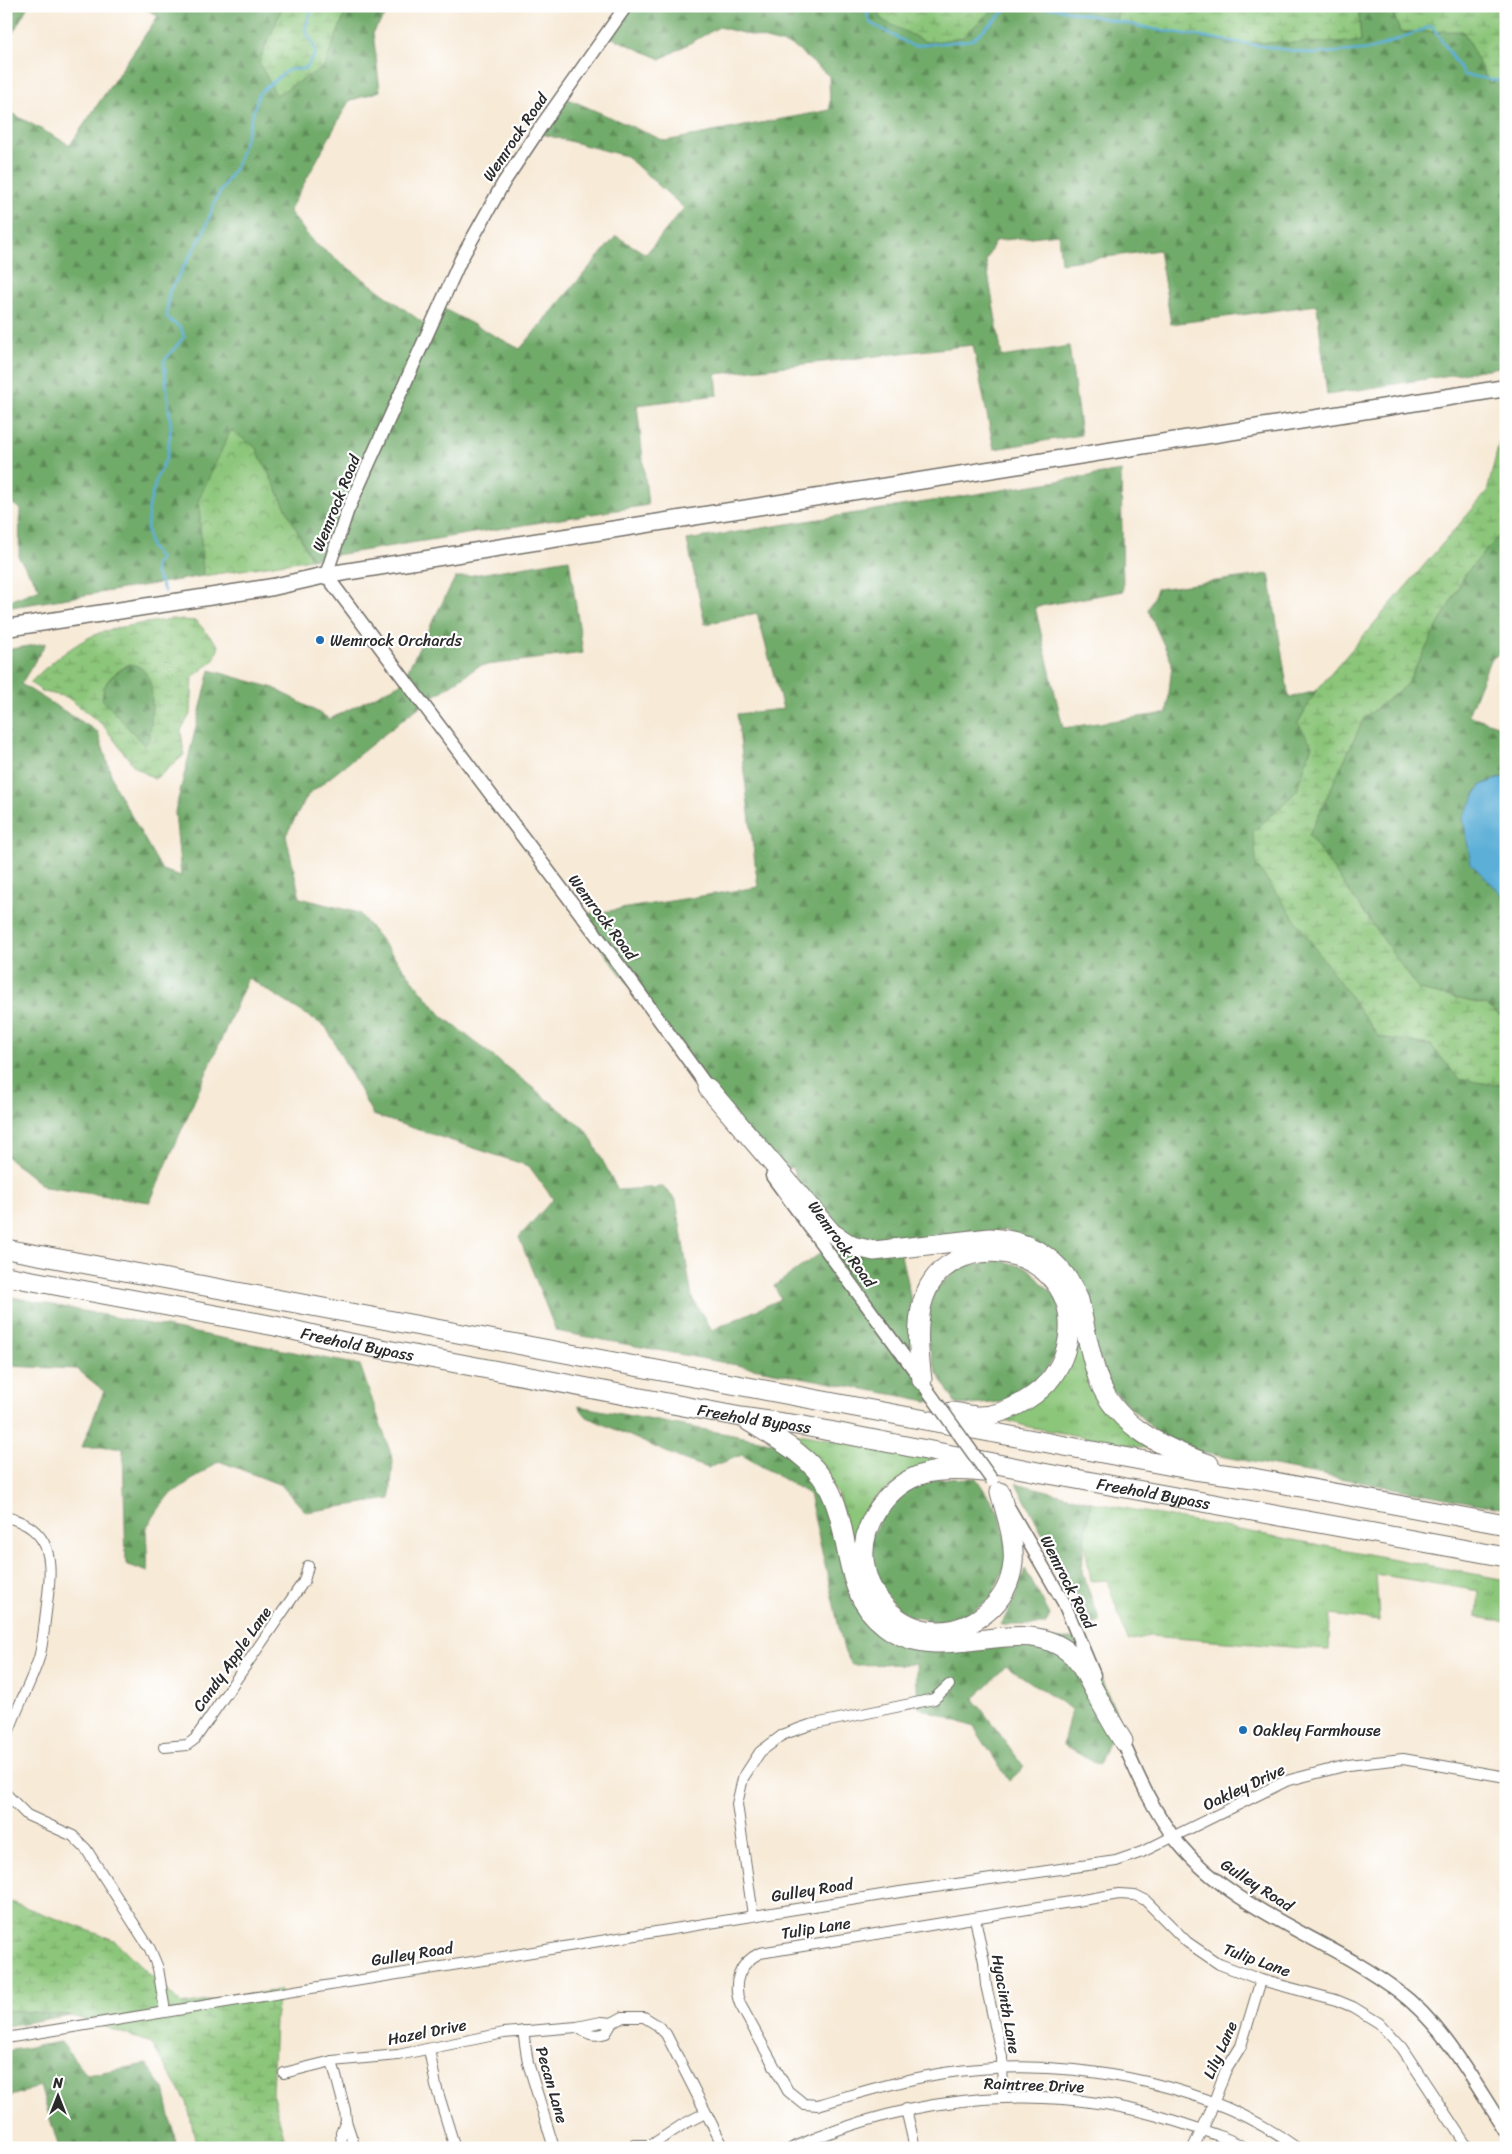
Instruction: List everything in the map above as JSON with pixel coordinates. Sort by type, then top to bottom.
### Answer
[{"type":"highway","points":[[708,1088],[821,1222],[845,1243],[874,1251],[1002,1238],[1029,1245],[1047,1256],[1062,1270],[1074,1288],[1079,1300],[1099,1380],[1108,1398],[1119,1413],[1134,1426],[1171,1449],[1252,1478]]},
{"type":"highway","name":"Freehold Bypass","points":[[6,1249],[1194,1470],[1252,1478],[1506,1526]]},
{"type":"highway","points":[[770,1391],[887,1403],[980,1416],[1016,1406],[1030,1398],[1050,1380],[1060,1364],[1067,1344],[1068,1312],[1064,1299],[1049,1276],[1029,1260],[1003,1252],[975,1254],[948,1267],[935,1279],[923,1303],[918,1349],[924,1384]]},
{"type":"highway","name":"Freehold Bypass","points":[[6,1276],[266,1324],[340,1341],[741,1417],[804,1426],[1043,1473],[1506,1557]]},
{"type":"highway","points":[[741,1417],[795,1451],[815,1470],[826,1485],[836,1508],[855,1585],[864,1604],[876,1619],[897,1634],[922,1642],[942,1644],[1027,1636],[1060,1646],[1080,1665],[1123,1741]]},
{"type":"highway","points":[[996,1486],[1012,1538],[1013,1562],[1008,1583],[998,1601],[990,1610],[964,1626],[937,1631],[909,1625],[886,1610],[874,1595],[867,1580],[863,1556],[865,1539],[873,1518],[890,1494],[906,1482],[930,1471],[950,1469],[982,1472],[1214,1504]]},
{"type":"main road","points":[[6,628],[274,587],[326,576],[1506,388]]},
{"type":"street","name":"Wemrock Road","points":[[626,6],[504,182],[461,259],[347,512],[326,576],[628,977],[996,1486],[1064,1603],[1147,1793],[1174,1837]]},
{"type":"street","points":[[6,1517],[23,1521],[38,1533],[50,1558],[51,1574],[40,1656],[6,1740]]},
{"type":"street","name":"Candy Apple Lane","points":[[164,1747],[187,1746],[195,1739],[304,1581],[308,1566]]},
{"type":"street","points":[[753,1916],[737,1804],[743,1778],[760,1752],[784,1734],[810,1724],[934,1699],[949,1685]]},
{"type":"street","name":"Oakley Drive","points":[[1174,1837],[1286,1782],[1348,1765],[1403,1759],[1506,1777]]},
{"type":"street","points":[[6,1794],[27,1815],[73,1836],[86,1848],[150,1949],[158,1968],[165,2011]]},
{"type":"street","name":"Gulley Road","points":[[6,2038],[900,1892],[1085,1867],[1132,1856],[1174,1837],[1222,1884],[1250,1903],[1379,1977],[1410,2001],[1435,2027],[1506,2131]]},
{"type":"street","name":"Tulip Lane","points":[[1297,2148],[1263,2125],[1214,2103],[1163,2087],[1101,2074],[1051,2069],[1002,2069],[946,2073],[905,2080],[818,2105],[804,2104],[788,2091],[743,2012],[736,1993],[736,1985],[741,1968],[747,1961],[760,1953],[1119,1894],[1135,1895],[1145,1900],[1175,1932],[1202,1954],[1234,1971],[1336,2000],[1352,2006],[1379,2023],[1402,2048],[1468,2148]]},
{"type":"street","name":"Hyacinth Lane","points":[[975,1918],[984,1962],[986,1985],[997,2031],[1003,2096]]},
{"type":"street","name":"Lily Lane","points":[[1193,2148],[1214,2103],[1225,2072],[1245,2037],[1261,1980]]},
{"type":"street","name":"Hazel Drive","points":[[284,2073],[332,2061],[398,2055],[504,2033],[612,2022],[623,2017],[644,2017],[657,2024],[666,2034],[724,2148]]},
{"type":"street","name":"Pecan Lane","points":[[523,2031],[528,2063],[554,2148]]},
{"type":"street","points":[[429,2049],[436,2086],[454,2148]]},
{"type":"street","points":[[332,2061],[345,2110],[346,2121],[355,2148]]},
{"type":"street","name":"Raintree Drive","points":[[792,2148],[856,2122],[906,2109],[943,2102],[1003,2096],[1067,2099],[1118,2106],[1156,2115],[1246,2148]]},
{"type":"street","points":[[906,2109],[915,2148]]},
{"type":"street","points":[[631,2148],[635,2145],[648,2146],[705,2113]]},
{"type":"street","points":[[342,2148],[341,2133],[346,2121]]},
{"type":"green space","points":[[6,6],[28,6],[6,45]]},
{"type":"green space","points":[[141,6],[283,6],[259,62],[324,67],[348,6],[393,6],[373,32],[380,91],[349,101],[289,211],[313,242],[434,331],[444,309],[520,349],[616,236],[646,254],[684,208],[626,156],[542,134],[566,98],[665,141],[830,110],[829,76],[793,46],[719,27],[661,59],[608,36],[628,6],[876,6],[882,20],[963,37],[996,6],[1119,6],[1117,22],[1361,42],[1358,6],[1391,6],[1400,32],[1463,31],[1489,82],[1506,77],[1506,366],[1327,395],[1317,305],[1171,324],[1159,250],[1061,263],[1058,234],[995,241],[986,261],[1002,357],[1069,346],[1081,435],[994,449],[973,345],[716,374],[718,395],[637,405],[648,505],[311,559],[256,448],[199,499],[203,576],[6,608],[6,602],[40,589],[19,558],[20,509],[6,499],[6,110],[70,145],[158,16]]},
{"type":"green space","points":[[283,6],[348,6],[324,67],[276,95],[259,62]]},
{"type":"green space","points":[[876,6],[996,6],[963,37],[928,43],[882,20]]},
{"type":"green space","points":[[1119,6],[1358,6],[1361,42],[1231,43],[1116,22]]},
{"type":"green space","points":[[1391,6],[1506,6],[1506,77],[1489,83],[1463,31],[1400,32]]},
{"type":"green space","points":[[1506,429],[1506,528],[1466,573],[1406,685],[1364,718],[1309,835],[1419,990],[1486,1005],[1506,1020],[1506,1083],[1496,1085],[1459,1079],[1431,1045],[1379,1037],[1257,866],[1253,832],[1297,791],[1312,745],[1298,723],[1316,691],[1487,492],[1502,431]]},
{"type":"green space","points":[[231,430],[256,448],[311,559],[203,576],[199,499]]},
{"type":"green space","points":[[1121,471],[1123,591],[1035,607],[1063,728],[1167,713],[1172,663],[1148,610],[1157,589],[1269,574],[1289,698],[1316,691],[1299,723],[1312,745],[1297,791],[1253,832],[1379,1037],[1431,1045],[1460,1079],[1496,1085],[1506,1083],[1506,1509],[1193,1451],[1163,1438],[1111,1389],[1062,1257],[1006,1230],[898,1241],[933,1402],[556,1331],[519,1237],[553,1199],[529,1166],[373,1115],[326,1027],[248,978],[150,1202],[44,1187],[6,1156],[6,650],[46,643],[21,684],[98,732],[115,787],[162,870],[181,876],[175,812],[210,670],[274,688],[330,719],[401,683],[455,578],[569,559],[583,653],[479,666],[420,706],[308,795],[286,835],[300,898],[359,913],[441,1015],[587,1131],[618,1190],[663,1187],[676,1200],[692,1298],[712,1330],[781,1299],[774,1286],[825,1250],[792,1167],[772,1175],[577,916],[758,887],[737,714],[783,709],[757,613],[705,624],[687,540]]},
{"type":"green space","points":[[1506,528],[1506,649],[1490,660],[1468,715],[1506,728],[1506,776],[1481,785],[1494,884],[1506,898],[1506,1020],[1486,1005],[1419,990],[1309,835],[1364,718],[1406,685],[1466,573]]},
{"type":"green space","points":[[171,619],[196,621],[219,646],[214,660],[193,677],[191,713],[181,730],[184,755],[154,779],[134,766],[103,725],[67,697],[44,692],[30,683],[63,654],[93,636],[119,628]],"holes":[[[129,664],[139,667],[146,674],[152,694],[150,740],[144,745],[102,699],[105,686],[114,674]]]},
{"type":"green space","points":[[130,664],[140,667],[147,674],[152,694],[150,740],[144,745],[102,699],[105,686],[110,678]]},
{"type":"green space","points":[[1002,1261],[1028,1268],[1058,1300],[1063,1328],[1054,1358],[1034,1386],[1002,1402],[970,1405],[956,1404],[937,1373],[928,1345],[927,1314],[935,1290],[961,1266]]},
{"type":"green space","points":[[6,1296],[360,1365],[393,1460],[390,1499],[306,1512],[281,1485],[219,1461],[167,1497],[146,1528],[148,1572],[126,1564],[123,1447],[82,1447],[104,1391],[77,1369],[6,1366]]},
{"type":"green space","points":[[1077,1320],[1093,1382],[1151,1449],[1029,1427],[995,1417],[1039,1399]]},
{"type":"green space","points":[[578,1406],[797,1447],[819,1485],[853,1603],[881,1639],[921,1650],[1083,1638],[1118,1717],[1099,1765],[1063,1745],[1071,1709],[1006,1666],[974,1699],[1024,1767],[1009,1781],[974,1727],[918,1707],[916,1664],[852,1665],[844,1650],[809,1494],[742,1455],[708,1468],[682,1459],[587,1417]]},
{"type":"green space","points":[[777,1431],[945,1460],[889,1487],[871,1502],[865,1511],[861,1523],[855,1560],[838,1495]]},
{"type":"green space","points":[[976,1478],[1000,1514],[1009,1558],[991,1598],[968,1614],[937,1622],[908,1616],[886,1595],[870,1571],[871,1538],[886,1508],[905,1491],[937,1479]]},
{"type":"green space","points":[[1016,1483],[1091,1502],[1084,1540],[1082,1573],[1100,1621],[1092,1627]]},
{"type":"green space","points":[[1091,1502],[1506,1580],[1506,1622],[1477,1617],[1479,1591],[1376,1574],[1379,1621],[1330,1615],[1329,1650],[1149,1636],[1128,1641],[1107,1580],[1091,1581],[1084,1540]]},
{"type":"green space","points":[[1025,1569],[1050,1615],[1045,1625],[1001,1625],[1014,1600]]},
{"type":"green space","points":[[6,1902],[14,1903],[114,1940],[182,2005],[280,1990],[275,2018],[272,2093],[287,2148],[197,2148],[187,2102],[151,2043],[70,2015],[6,2010]]},
{"type":"green space","points":[[6,2010],[70,2015],[6,2026]]},
{"type":"green space","points":[[61,2042],[87,2075],[146,2064],[164,2089],[177,2148],[59,2148],[40,2086],[6,2098],[6,2051]]},
{"type":"water","points":[[1506,776],[1506,898],[1471,864],[1463,817],[1481,785]]},
{"type":"waterway","points":[[165,592],[155,572],[155,564],[160,559],[150,546],[147,529],[149,506],[157,477],[167,457],[171,427],[164,361],[184,337],[181,328],[167,318],[169,292],[203,234],[216,199],[238,163],[259,93],[288,70],[304,69],[313,58],[315,54],[314,46],[305,30],[313,6]]},
{"type":"waterway","points":[[865,6],[870,23],[913,46],[972,40],[1009,7],[1055,8],[1153,29],[1314,54],[1373,49],[1432,26],[1464,75],[1506,82]]},
{"type":"place","name":"Wemrock Orchards","points":[[320,640]]},
{"type":"place","name":"Oakley Farmhouse","points":[[1243,1730]]}]
